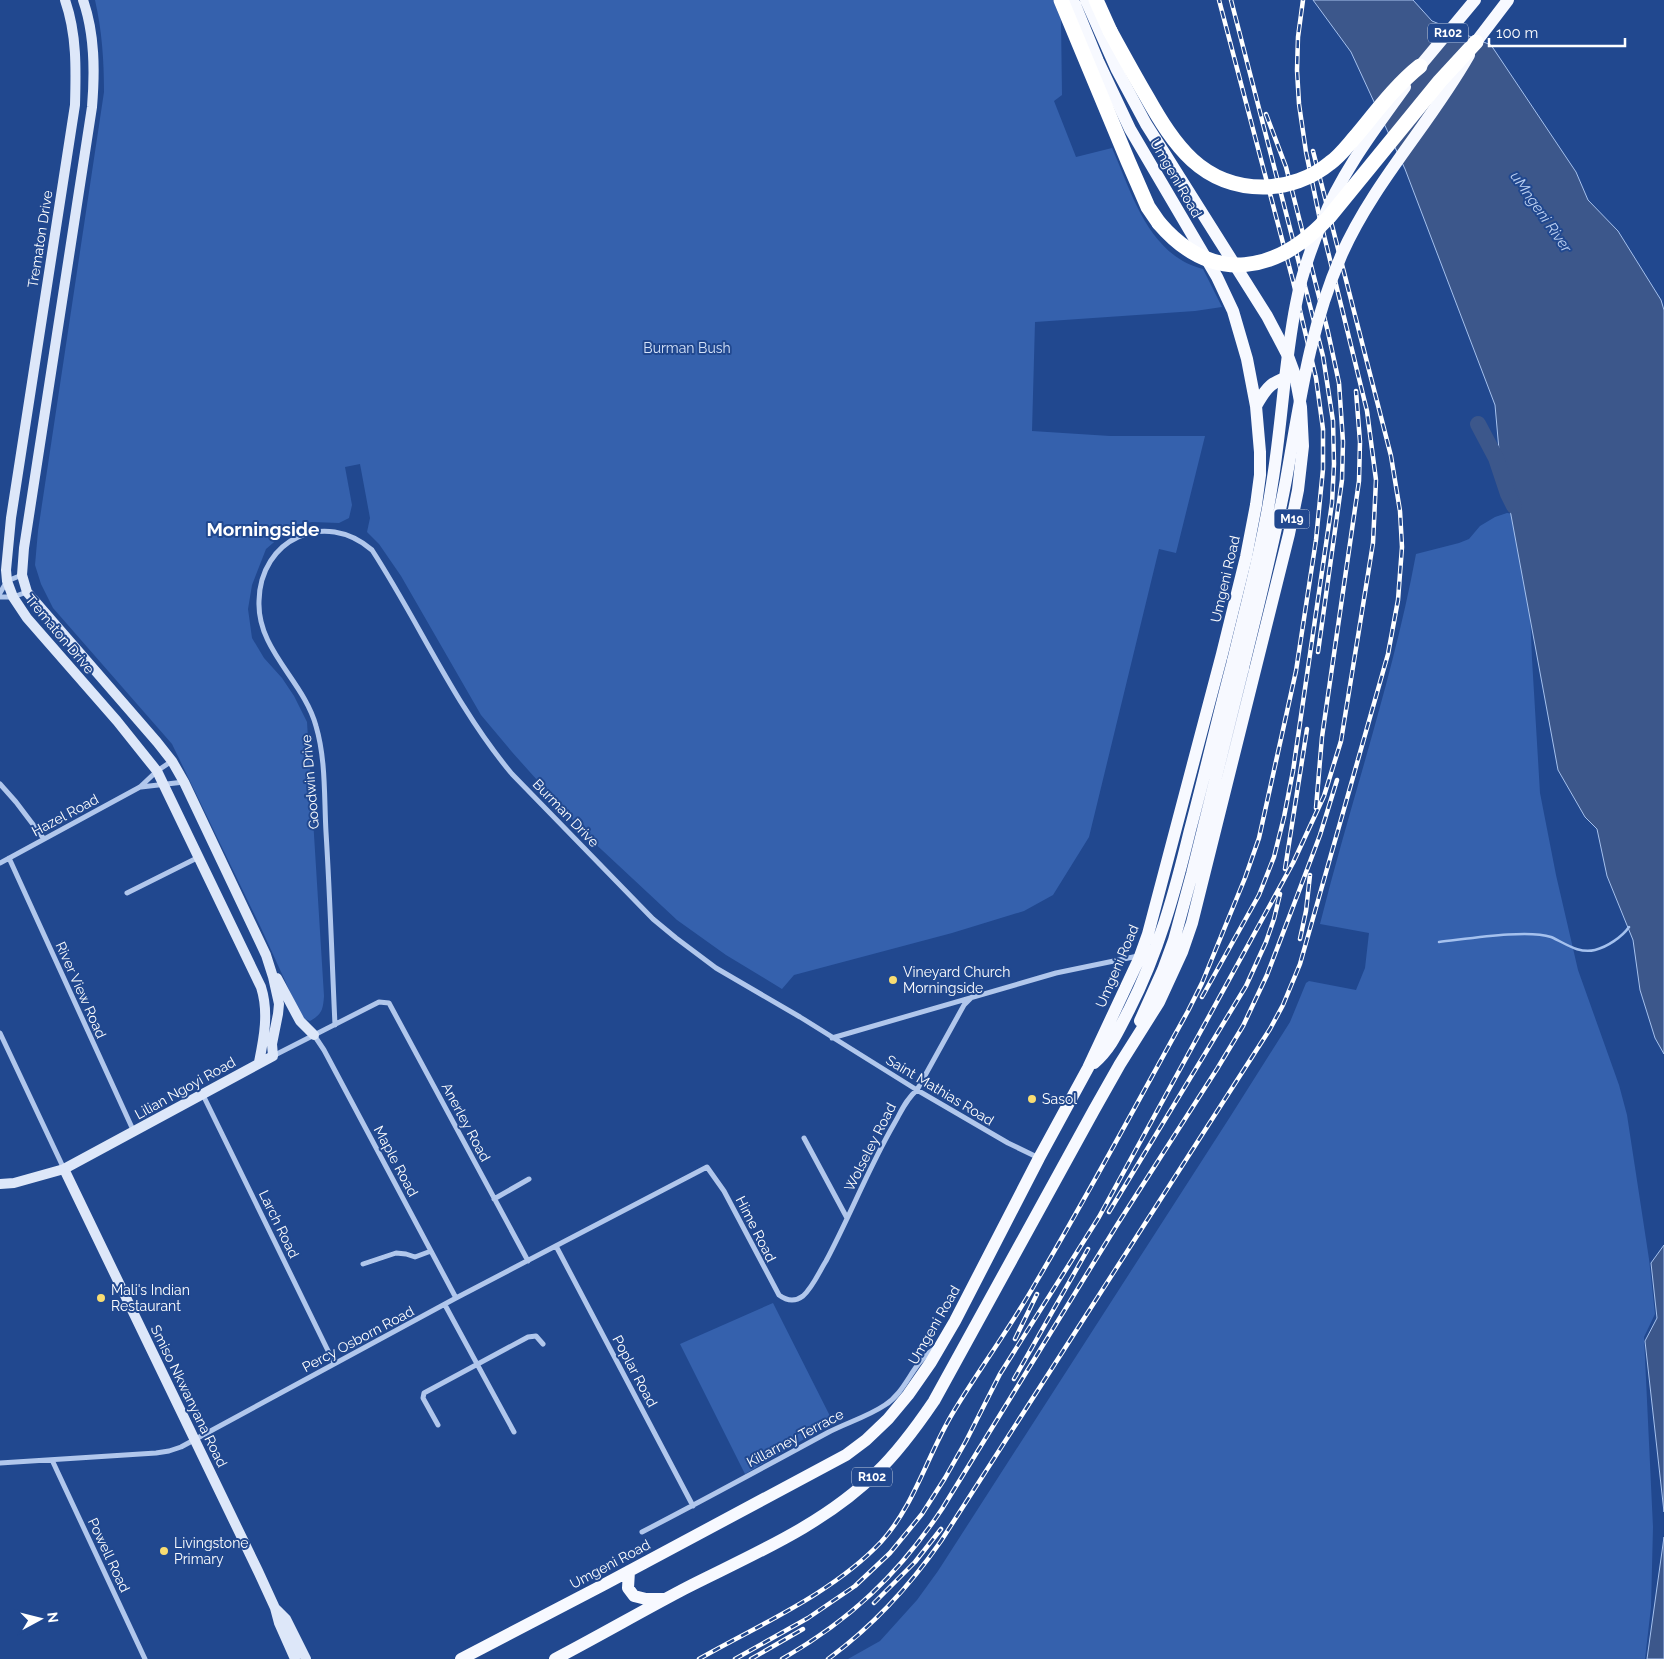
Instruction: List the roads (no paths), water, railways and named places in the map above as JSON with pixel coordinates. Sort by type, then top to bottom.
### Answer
[{"type":"highway","points":[[1061,0],[1144,199],[1159,223],[1176,242],[1198,256],[1228,264],[1260,263],[1283,254],[1320,226],[1434,89],[1476,42]]},
{"type":"highway","points":[[1096,0],[1110,30],[1155,110],[1179,148],[1204,169],[1245,186],[1268,187],[1287,185],[1313,174],[1330,164],[1420,66]]},
{"type":"main road","name":"Umgeni Road","points":[[460,1659],[630,1572],[846,1456],[888,1420],[908,1395],[941,1344],[995,1246],[1039,1158],[1088,1068],[1141,955],[1222,654],[1251,534],[1260,475],[1260,452],[1256,406],[1246,351],[1229,302],[1217,277],[1130,129],[1098,61],[1073,0]]},
{"type":"main road","name":"Umgeni Road","points":[[555,1659],[789,1535],[830,1510],[858,1489],[892,1457],[934,1401],[1120,1064],[1159,1002],[1182,952],[1192,923],[1274,600],[1298,490],[1303,446],[1301,407],[1295,375],[1285,349],[1267,316],[1146,124],[1117,70],[1086,0]]},
{"type":"main road","name":"R102","points":[[1420,66],[1475,0]]},
{"type":"main road","name":"R102","points":[[1476,42],[1508,0]]},
{"type":"main road","points":[[1088,1068],[1110,1046],[1139,989],[1158,945],[1273,542],[1309,352],[1330,284],[1343,253],[1372,199],[1454,81],[1476,42]]},
{"type":"main road","points":[[1120,1064],[1163,970],[1174,940],[1192,874],[1238,664],[1269,501],[1288,350],[1296,303],[1305,271],[1322,220],[1341,182],[1374,130],[1420,66]]},
{"type":"main road","points":[[1256,406],[1271,384],[1280,379],[1295,375]]},
{"type":"main road","points":[[630,1572],[628,1588],[634,1596],[646,1599],[666,1599]]},
{"type":"street","name":"Trematon Drive","points":[[65,0],[74,42],[76,62],[75,105],[8,542],[7,581],[13,597],[27,618],[117,721],[157,771],[164,784],[216,891],[264,997],[265,1023],[259,1062]]},
{"type":"street","name":"Trematon Drive","points":[[83,0],[93,46],[92,106],[33,486],[22,575],[27,592],[172,761],[184,782],[270,966],[279,1004],[272,1056]]},
{"type":"street","points":[[75,105],[92,106]]},
{"type":"street","points":[[58,218],[74,220]]},
{"type":"street","points":[[43,310],[60,313]]},
{"type":"street","points":[[33,383],[49,386]]},
{"type":"street","points":[[17,484],[33,486]]},
{"type":"street","name":"Goodwin Drive","points":[[335,1025],[323,777],[318,734],[311,712],[300,690],[267,640],[262,627],[259,601],[260,588],[265,573],[272,560],[286,544],[301,535],[316,530],[340,532],[356,538]]},
{"type":"street","name":"Burman Drive","points":[[356,538],[372,550],[464,710],[512,774],[665,930],[716,968],[832,1038]]},
{"type":"street","points":[[22,575],[7,581],[0,595],[13,597],[27,592]]},
{"type":"street","points":[[85,685],[97,673]]},
{"type":"street","name":"Hazel Road","points":[[0,863],[140,787],[157,771],[172,761]]},
{"type":"street","name":"Hazel Road","points":[[140,787],[184,782]]},
{"type":"street","points":[[0,784],[44,839]]},
{"type":"street","points":[[127,893],[200,857]]},
{"type":"street","name":"River View Road","points":[[9,858],[134,1132]]},
{"type":"street","points":[[216,891],[232,883]]},
{"type":"street","points":[[266,955],[297,1016],[314,1035]]},
{"type":"street","points":[[832,1038],[1056,973],[1141,955]]},
{"type":"street","points":[[254,973],[265,978],[268,975],[270,966]]},
{"type":"street","name":"Wolseley Road","points":[[786,1300],[796,1300],[803,1296],[811,1287],[836,1242],[885,1139],[909,1098],[917,1090],[964,1006],[972,996]]},
{"type":"street","name":"Lilian Ngoyi Road","points":[[0,1184],[14,1183],[64,1169],[203,1095],[259,1062],[379,1002]]},
{"type":"street","name":"Anerley Road","points":[[379,1002],[387,1002],[392,1006],[528,1262]]},
{"type":"street","name":"Smiso Nkwanyana Road","points":[[0,1033],[275,1608],[279,1623],[295,1659]]},
{"type":"street","name":"Maple Road","points":[[314,1035],[324,1050],[456,1298]]},
{"type":"street","name":"Saint Mathias Road","points":[[832,1038],[1008,1143],[1039,1158]]},
{"type":"street","name":"Larch Road","points":[[203,1095],[334,1363]]},
{"type":"street","points":[[804,1138],[847,1218]]},
{"type":"street","name":"Percy Osborn Road","points":[[0,1463],[169,1451],[181,1447],[456,1298],[707,1167]]},
{"type":"street","name":"Hime Road","points":[[707,1167],[724,1191],[771,1282],[779,1295],[786,1300]]},
{"type":"street","points":[[494,1199],[529,1179]]},
{"type":"street","name":"Poplar Road","points":[[556,1246],[693,1506]]},
{"type":"street","points":[[363,1264],[396,1253],[415,1257],[431,1251]]},
{"type":"street","points":[[445,1305],[514,1432]]},
{"type":"street","points":[[438,1425],[423,1398],[424,1393],[532,1336],[536,1336],[543,1344]]},
{"type":"street","name":"Killarney Terrace","points":[[642,1532],[842,1424],[888,1404],[900,1391],[926,1354],[941,1344]]},
{"type":"street","name":"Powell Road","points":[[52,1460],[146,1659]]},
{"type":"street","name":"Smiso Nkwanyana Road","points":[[275,1608],[286,1619],[306,1659]]},
{"type":"water","name":"uMngeni River","points":[[1313,0],[1413,0],[1432,21],[1491,45],[1576,172],[1588,200],[1618,231],[1661,300],[1664,310],[1664,1054],[1655,1038],[1640,990],[1633,940],[1607,876],[1597,829],[1585,817],[1558,770],[1499,450],[1495,405],[1405,169],[1351,52]]},
{"type":"water","points":[[1664,1245],[1664,1512],[1645,1341],[1657,1318],[1651,1263]]},
{"type":"water","points":[[1664,1537],[1664,1659],[1647,1659]]},
{"type":"waterway","points":[[1478,424],[1496,458],[1514,506]]},
{"type":"waterway","points":[[1439,942],[1496,935],[1527,934],[1551,937],[1572,947],[1589,951],[1600,949],[1609,944],[1629,927]]},
{"type":"railway","points":[[699,1659],[794,1607],[841,1577],[881,1542],[893,1527],[912,1495],[954,1411],[1055,1250],[1188,1011],[1202,983],[1245,878],[1259,838],[1296,671],[1316,540],[1323,469],[1323,429],[1316,378],[1293,281],[1219,0]]},
{"type":"railway","points":[[1202,997],[1259,895],[1274,857],[1284,817],[1293,771],[1332,503],[1334,464],[1333,421],[1323,356],[1231,0]]},
{"type":"railway","points":[[735,1659],[808,1618],[855,1586],[890,1553],[922,1514],[966,1441],[1000,1374],[1099,1217],[1293,863],[1324,796],[1341,741],[1373,543],[1376,480],[1367,411],[1319,215],[1306,152],[1299,104],[1297,70],[1298,37],[1303,0]]},
{"type":"railway","points":[[1266,114],[1286,167],[1339,383],[1343,442],[1342,480],[1318,652]]},
{"type":"railway","points":[[828,1659],[860,1633],[889,1605],[941,1541],[1270,1029],[1283,1005],[1300,964],[1388,654],[1398,600],[1402,547],[1400,511],[1391,456],[1313,151]]},
{"type":"railway","points":[[1316,808],[1322,737],[1359,481],[1360,442],[1356,391]]},
{"type":"railway","points":[[1285,869],[1307,729]]},
{"type":"railway","points":[[782,1659],[807,1644],[851,1612],[871,1594],[908,1555],[942,1509],[1117,1225],[1243,1026],[1267,975],[1320,835],[1337,780]]},
{"type":"railway","points":[[1300,939],[1306,911],[1310,875]]},
{"type":"railway","points":[[1109,1212],[1246,986],[1266,942],[1280,894]]},
{"type":"railway","points":[[1014,1379],[1088,1249]]},
{"type":"railway","points":[[1015,1339],[1037,1294]]},
{"type":"railway","points":[[874,1603],[915,1562],[941,1529]]},
{"type":"railway","points":[[751,1659],[803,1629]]},
{"type":"place","name":"Vineyard Church Morningside","points":[[893,980]]},
{"type":"place","name":"Sasol","points":[[1032,1099]]},
{"type":"place","name":"Mali's Indian Restaurant","points":[[101,1298]]},
{"type":"place","name":"Livingstone Primary","points":[[164,1551]]},
{"type":"district","name":"Morningside","points":[[263,529]]},
{"type":"park label","name":"Burman Bush","points":[[687,348]]}]
